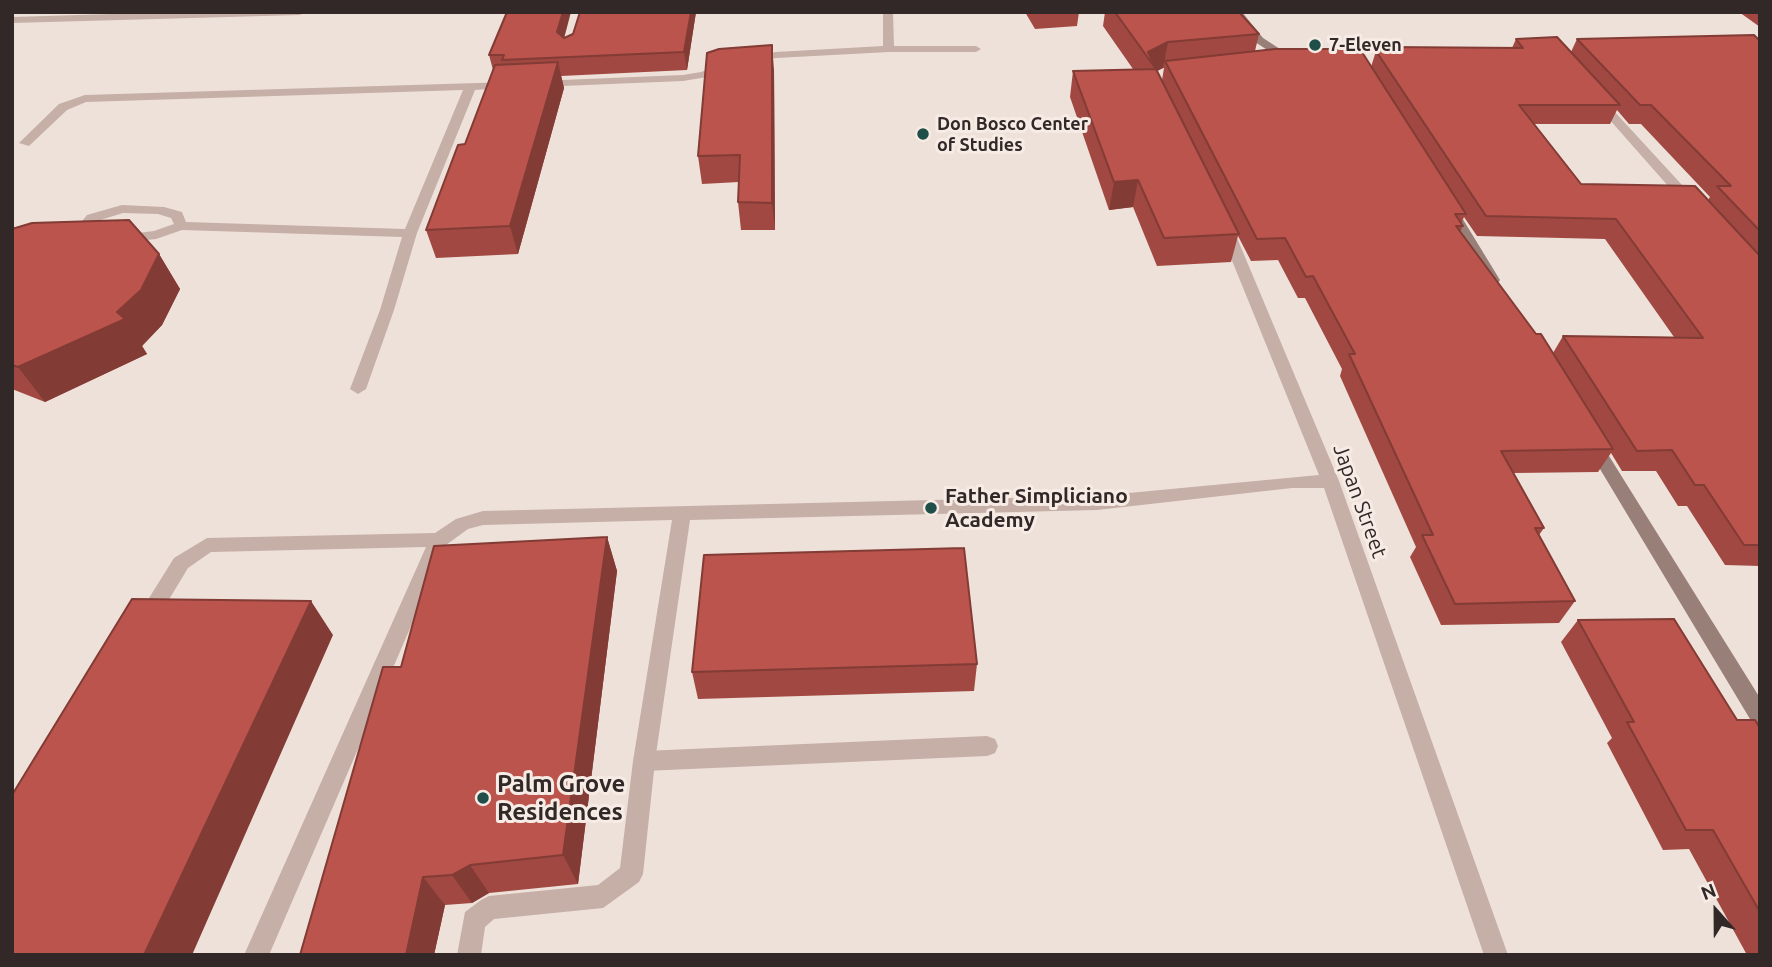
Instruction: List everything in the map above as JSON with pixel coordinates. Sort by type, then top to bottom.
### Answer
[{"type":"main road","points":[[1236,12],[1259,40],[1299,62]]},
{"type":"main road","points":[[1437,188],[1502,294]]},
{"type":"main road","points":[[1588,435],[1760,717]]},
{"type":"street","points":[[12,20],[300,12]]},
{"type":"street","points":[[888,12],[889,49]]},
{"type":"street","points":[[25,143],[63,107],[85,99],[683,78],[703,75],[737,62],[776,55],[889,49],[976,49]]},
{"type":"street","points":[[1270,65],[1299,62]]},
{"type":"street","points":[[358,389],[387,310],[410,233],[470,86]]},
{"type":"street","points":[[1588,88],[1696,209]]},
{"type":"street","points":[[181,226],[177,215],[159,210],[122,209],[92,218],[81,231],[87,237],[118,239],[156,235],[181,226],[410,233]]},
{"type":"street","name":"Japan Street","points":[[1217,211],[1235,247],[1330,481],[1496,955]]},
{"type":"street","points":[[256,955],[439,540],[461,524],[483,518],[1097,503],[1292,482],[1330,481]]},
{"type":"street","points":[[469,955],[474,921],[489,908],[603,896],[631,874],[644,761],[682,512]]},
{"type":"street","points":[[137,634],[181,564],[192,553],[207,545],[439,540]]},
{"type":"street","points":[[644,761],[987,746]]},
{"type":"building","points":[[507,12],[563,12],[557,32],[564,38],[573,34],[580,12],[691,12],[684,52],[502,60],[504,55],[489,55]]},
{"type":"building","points":[[1115,12],[1239,12],[1259,34],[1168,42],[1148,52],[1156,69]]},
{"type":"building","points":[[1754,35],[1760,41],[1760,231],[1717,186],[1731,186],[1651,105],[1640,105],[1577,39]]},
{"type":"building","points":[[1557,37],[1620,105],[1519,105],[1581,184],[1695,186],[1760,256],[1760,545],[1744,545],[1704,485],[1695,485],[1672,450],[1637,451],[1563,336],[1703,338],[1616,219],[1486,216],[1376,51],[1388,51],[1386,47],[1523,48],[1516,39]]},
{"type":"building","points":[[772,45],[772,203],[738,202],[740,155],[698,156],[707,53],[719,49]]},
{"type":"building","points":[[1275,49],[1360,49],[1466,214],[1455,214],[1463,226],[1456,226],[1536,334],[1541,334],[1613,449],[1501,451],[1544,528],[1535,528],[1575,601],[1455,604],[1422,535],[1433,535],[1349,354],[1355,354],[1313,276],[1306,277],[1285,238],[1257,239],[1165,61]]},
{"type":"building","points":[[558,62],[510,226],[426,230],[458,145],[465,144],[495,65]]},
{"type":"building","points":[[1156,69],[1239,234],[1164,238],[1138,180],[1114,182],[1073,71]]},
{"type":"building","points":[[129,220],[159,254],[141,290],[117,312],[125,319],[18,367],[12,365],[12,229],[32,223]]},
{"type":"building","name":"Palm Grove Residences","points":[[607,537],[563,855],[470,865],[452,875],[423,877],[406,955],[300,955],[383,667],[401,667],[434,546]]},
{"type":"building","points":[[964,548],[977,664],[692,672],[704,555]]},
{"type":"building","points":[[132,599],[311,601],[144,955],[12,955],[12,795]]},
{"type":"building","points":[[1674,619],[1737,720],[1755,720],[1760,728],[1760,912],[1713,830],[1686,830],[1627,722],[1634,722],[1578,620]]},
{"type":"place","name":"7-Eleven","points":[[1315,45]]},
{"type":"place","name":"Don Bosco Center of Studies","points":[[923,134]]},
{"type":"place","name":"Father Simpliciano Academy","points":[[931,508]]},
{"type":"place","name":"Palm Grove Residences","points":[[483,798]]}]
